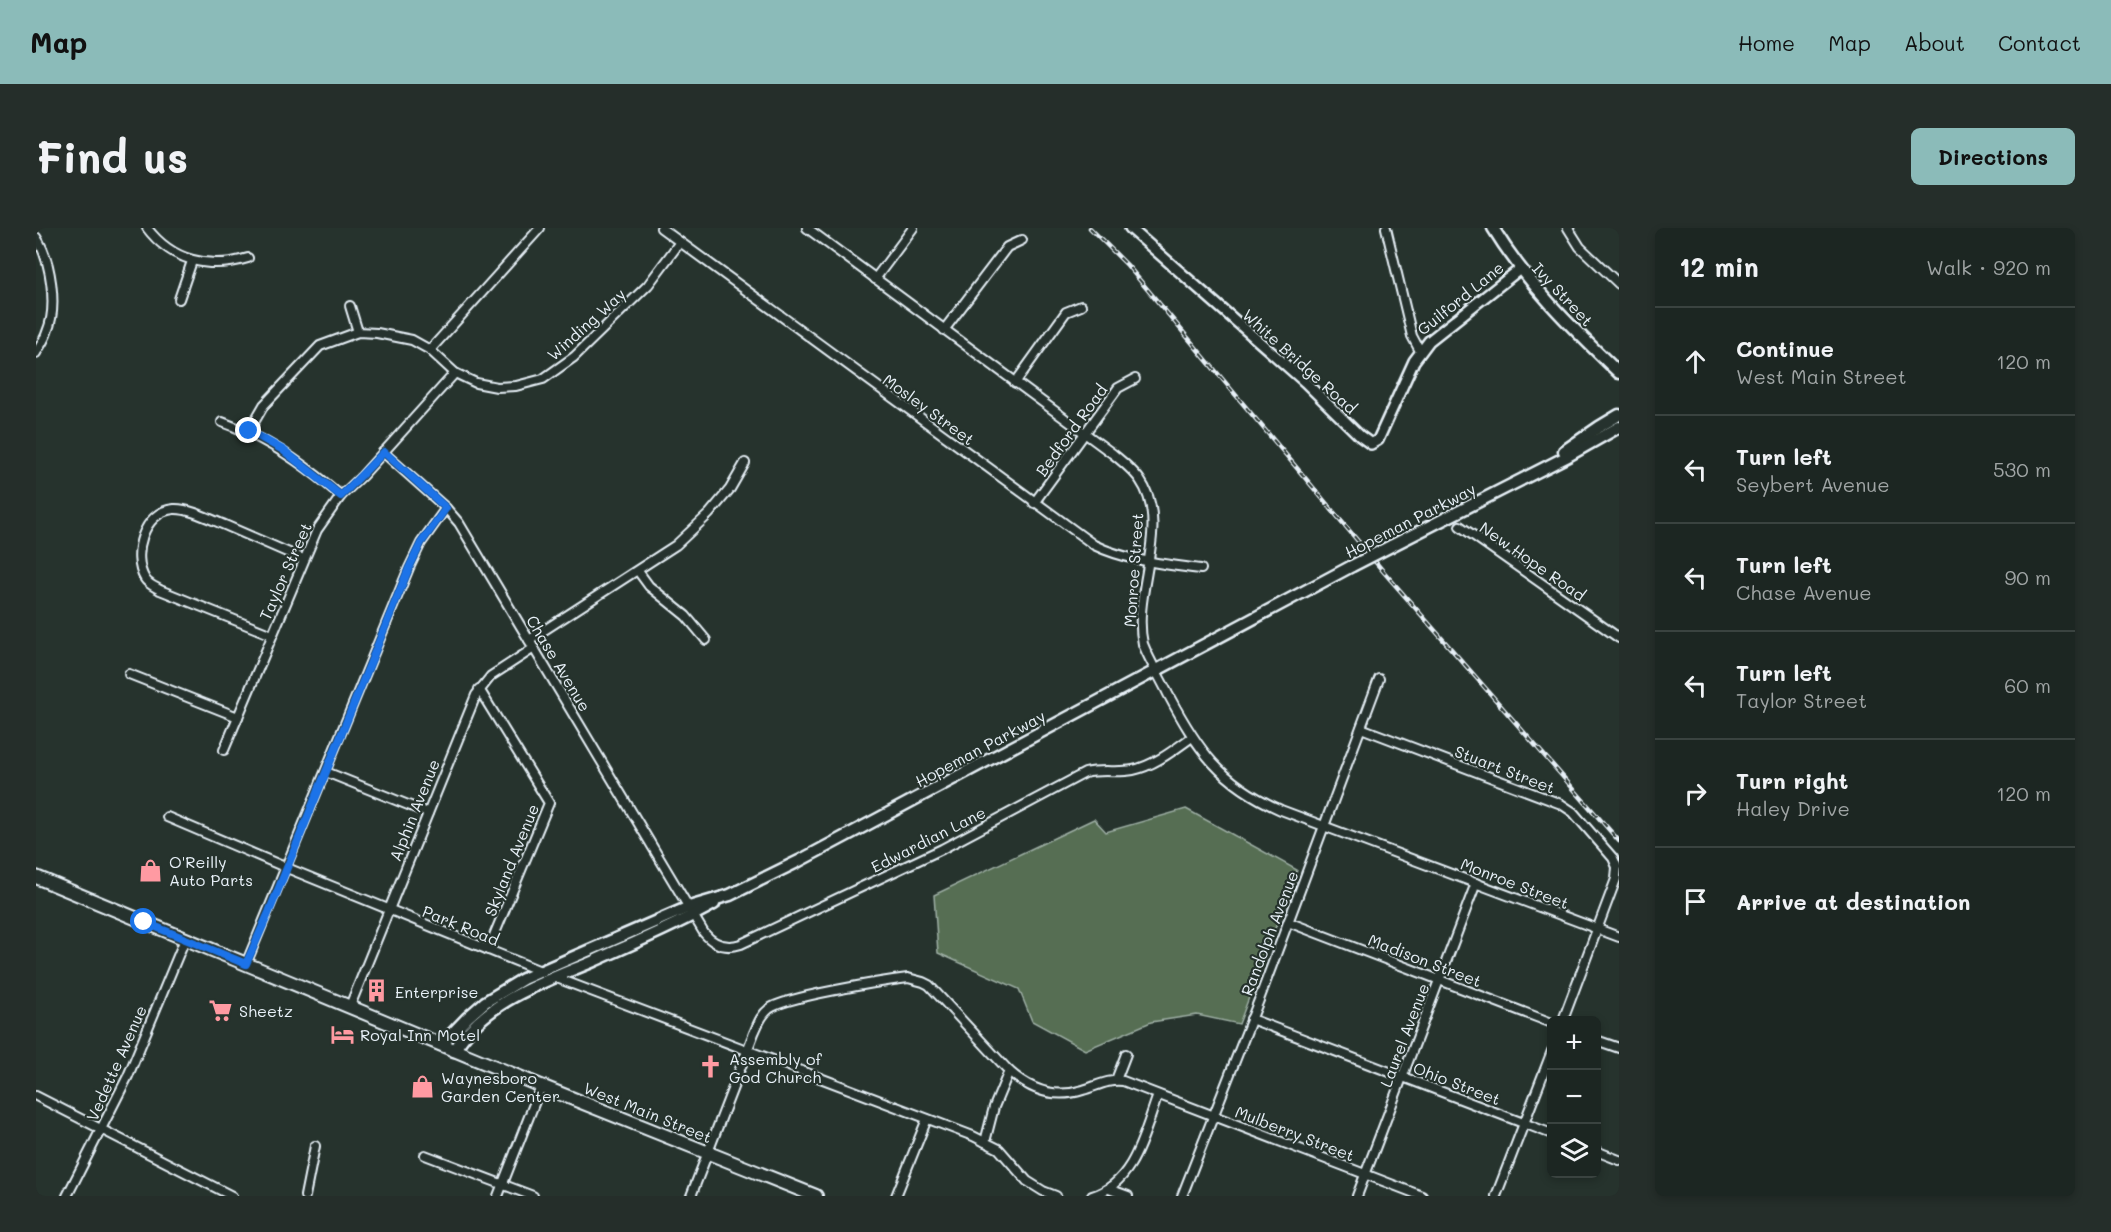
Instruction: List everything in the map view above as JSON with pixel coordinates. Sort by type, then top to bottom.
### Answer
[{"type":"main road","name":"Ivy Street","points":[[1493,228],[1520,269],[1554,310],[1619,373]]},
{"type":"main road","name":"Hopeman Parkway","points":[[1535,472],[1619,415]]},
{"type":"main road","name":"Hopeman Parkway","points":[[691,911],[729,895],[941,787],[1353,566],[1619,428]]},
{"type":"main road","name":"West Main Street","points":[[36,877],[541,1086],[816,1196]]},
{"type":"main road","points":[[441,1045],[485,1002],[523,979],[691,911]]},
{"type":"main road","points":[[454,1050],[464,1035],[493,1011],[529,988],[691,911]]},
{"type":"street","points":[[147,228],[173,252],[192,261],[219,263],[248,258]]},
{"type":"street","points":[[430,350],[540,228]]},
{"type":"street","name":"Mosley Street","points":[[661,228],[1094,545],[1114,553],[1148,561],[1201,569]]},
{"type":"street","name":"Monroe Street","points":[[807,228],[1123,462],[1136,476],[1147,494],[1152,523],[1140,609],[1143,644],[1192,736],[1218,768],[1251,794],[1281,810],[1619,938]]},
{"type":"street","points":[[875,279],[913,228]]},
{"type":"street","name":"White Bridge Road","points":[[1130,228],[1305,382],[1368,443],[1373,444],[1378,440],[1420,351]]},
{"type":"street","points":[[1386,228],[1412,336],[1420,351]]},
{"type":"street","points":[[1568,228],[1580,247],[1619,284]]},
{"type":"street","points":[[36,237],[48,268],[53,300],[48,331],[36,353]]},
{"type":"street","points":[[944,330],[1007,247],[1022,240]]},
{"type":"street","name":"Winding Way","points":[[249,431],[264,405],[320,346],[358,332],[412,340],[430,350],[455,373],[476,383],[497,387],[516,386],[543,379],[574,357],[648,285],[680,242]]},
{"type":"street","points":[[179,299],[192,261]]},
{"type":"street","name":"Guilford Lane","points":[[1420,351],[1439,332],[1520,269]]},
{"type":"street","points":[[350,306],[358,332]]},
{"type":"street","points":[[1015,383],[1066,312],[1081,306]]},
{"type":"street","name":"Taylor Street","points":[[224,750],[317,530],[341,496],[455,373]]},
{"type":"street","name":"Bedford Road","points":[[1034,502],[1118,388],[1135,379]]},
{"type":"street","points":[[222,422],[249,431],[283,450],[341,496]]},
{"type":"street","name":"Chase Avenue","points":[[384,452],[446,508],[467,535],[691,911]]},
{"type":"street","name":"Alphin Avenue","points":[[350,1006],[479,688],[532,644],[676,545],[700,524],[730,489],[745,463]]},
{"type":"street","points":[[246,964],[409,568],[421,543],[446,508]]},
{"type":"street","points":[[272,635],[160,590],[146,581],[140,567],[138,551],[142,537],[151,522],[163,512],[175,509],[199,515],[303,559]]},
{"type":"street","name":"New Hope Road","points":[[1460,526],[1619,638]]},
{"type":"street","points":[[638,571],[649,586],[686,616],[706,639]]},
{"type":"street","points":[[129,674],[238,717]]},
{"type":"street","name":"Randolph Avenue","points":[[1182,1196],[1379,679]]},
{"type":"street","name":"Skyland Avenue","points":[[479,688],[549,803],[488,950]]},
{"type":"street","name":"Stuart Street","points":[[1361,728],[1562,804],[1573,812],[1613,858],[1617,867],[1616,879],[1598,929]]},
{"type":"street","name":"Edwardian Lane","points":[[691,911],[704,933],[712,941],[727,947],[741,944],[942,849],[1085,773],[1140,768],[1192,736]]},
{"type":"street","points":[[326,772],[428,813]]},
{"type":"street","name":"Park Road","points":[[167,817],[555,977],[985,1142],[999,1149],[1027,1180],[1053,1196]]},
{"type":"street","name":"Laurel Avenue","points":[[1357,1196],[1476,883]]},
{"type":"street","name":"Madison Street","points":[[1288,922],[1547,1021]]},
{"type":"street","points":[[1565,1016],[1598,929]]},
{"type":"street","name":"Vedette Avenue","points":[[66,1196],[128,1076],[185,939]]},
{"type":"street","points":[[691,1196],[762,1016],[775,1006],[790,1001],[895,980],[915,979],[929,985],[942,997],[1009,1071],[1028,1086],[1054,1094],[1074,1093],[1103,1082],[1116,1080],[1126,1054]]},
{"type":"street","name":"Ohio Street","points":[[1251,1019],[1547,1133]]},
{"type":"street","points":[[1601,1042],[1619,1048]]},
{"type":"street","points":[[1496,1196],[1547,1062]]},
{"type":"street","points":[[985,1142],[994,1107],[1009,1071]]},
{"type":"street","name":"Mulberry Street","points":[[1116,1080],[1422,1196]]},
{"type":"street","points":[[498,1196],[541,1086]]},
{"type":"street","points":[[1092,1196],[1109,1189],[1131,1165],[1158,1095]]},
{"type":"street","points":[[36,1096],[232,1196]]},
{"type":"street","points":[[896,1196],[927,1119]]},
{"type":"street","points":[[305,1196],[315,1146]]},
{"type":"street","points":[[1601,1153],[1619,1160]]},
{"type":"street","points":[[425,1155],[533,1196]]},
{"type":"street","points":[[1109,1189],[1128,1196]]},
{"type":"green space","points":[[1186,809],[1297,870],[1239,1024],[1197,1015],[1151,1022],[1085,1050],[1032,1021],[1019,989],[938,953],[934,895],[1094,819],[1106,832]]},
{"type":"railway","points":[[1090,228],[1127,265],[1383,571],[1619,841]]},
{"type":"place","name":"O'Reilly Auto Parts","points":[[151,870]]},
{"type":"place","name":"Enterprise","points":[[377,991]]},
{"type":"place","name":"Sheetz","points":[[221,1010]]},
{"type":"place","name":"Royal Inn Motel","points":[[342,1034]]},
{"type":"place","name":"Assembly of God Church","points":[[711,1067]]},
{"type":"place","name":"Waynesboro Garden Center","points":[[423,1086]]},
{"type":"route","points":[[144,922],[246,964],[409,568],[421,543],[446,508],[384,452],[341,496],[283,450],[249,431]]}]
